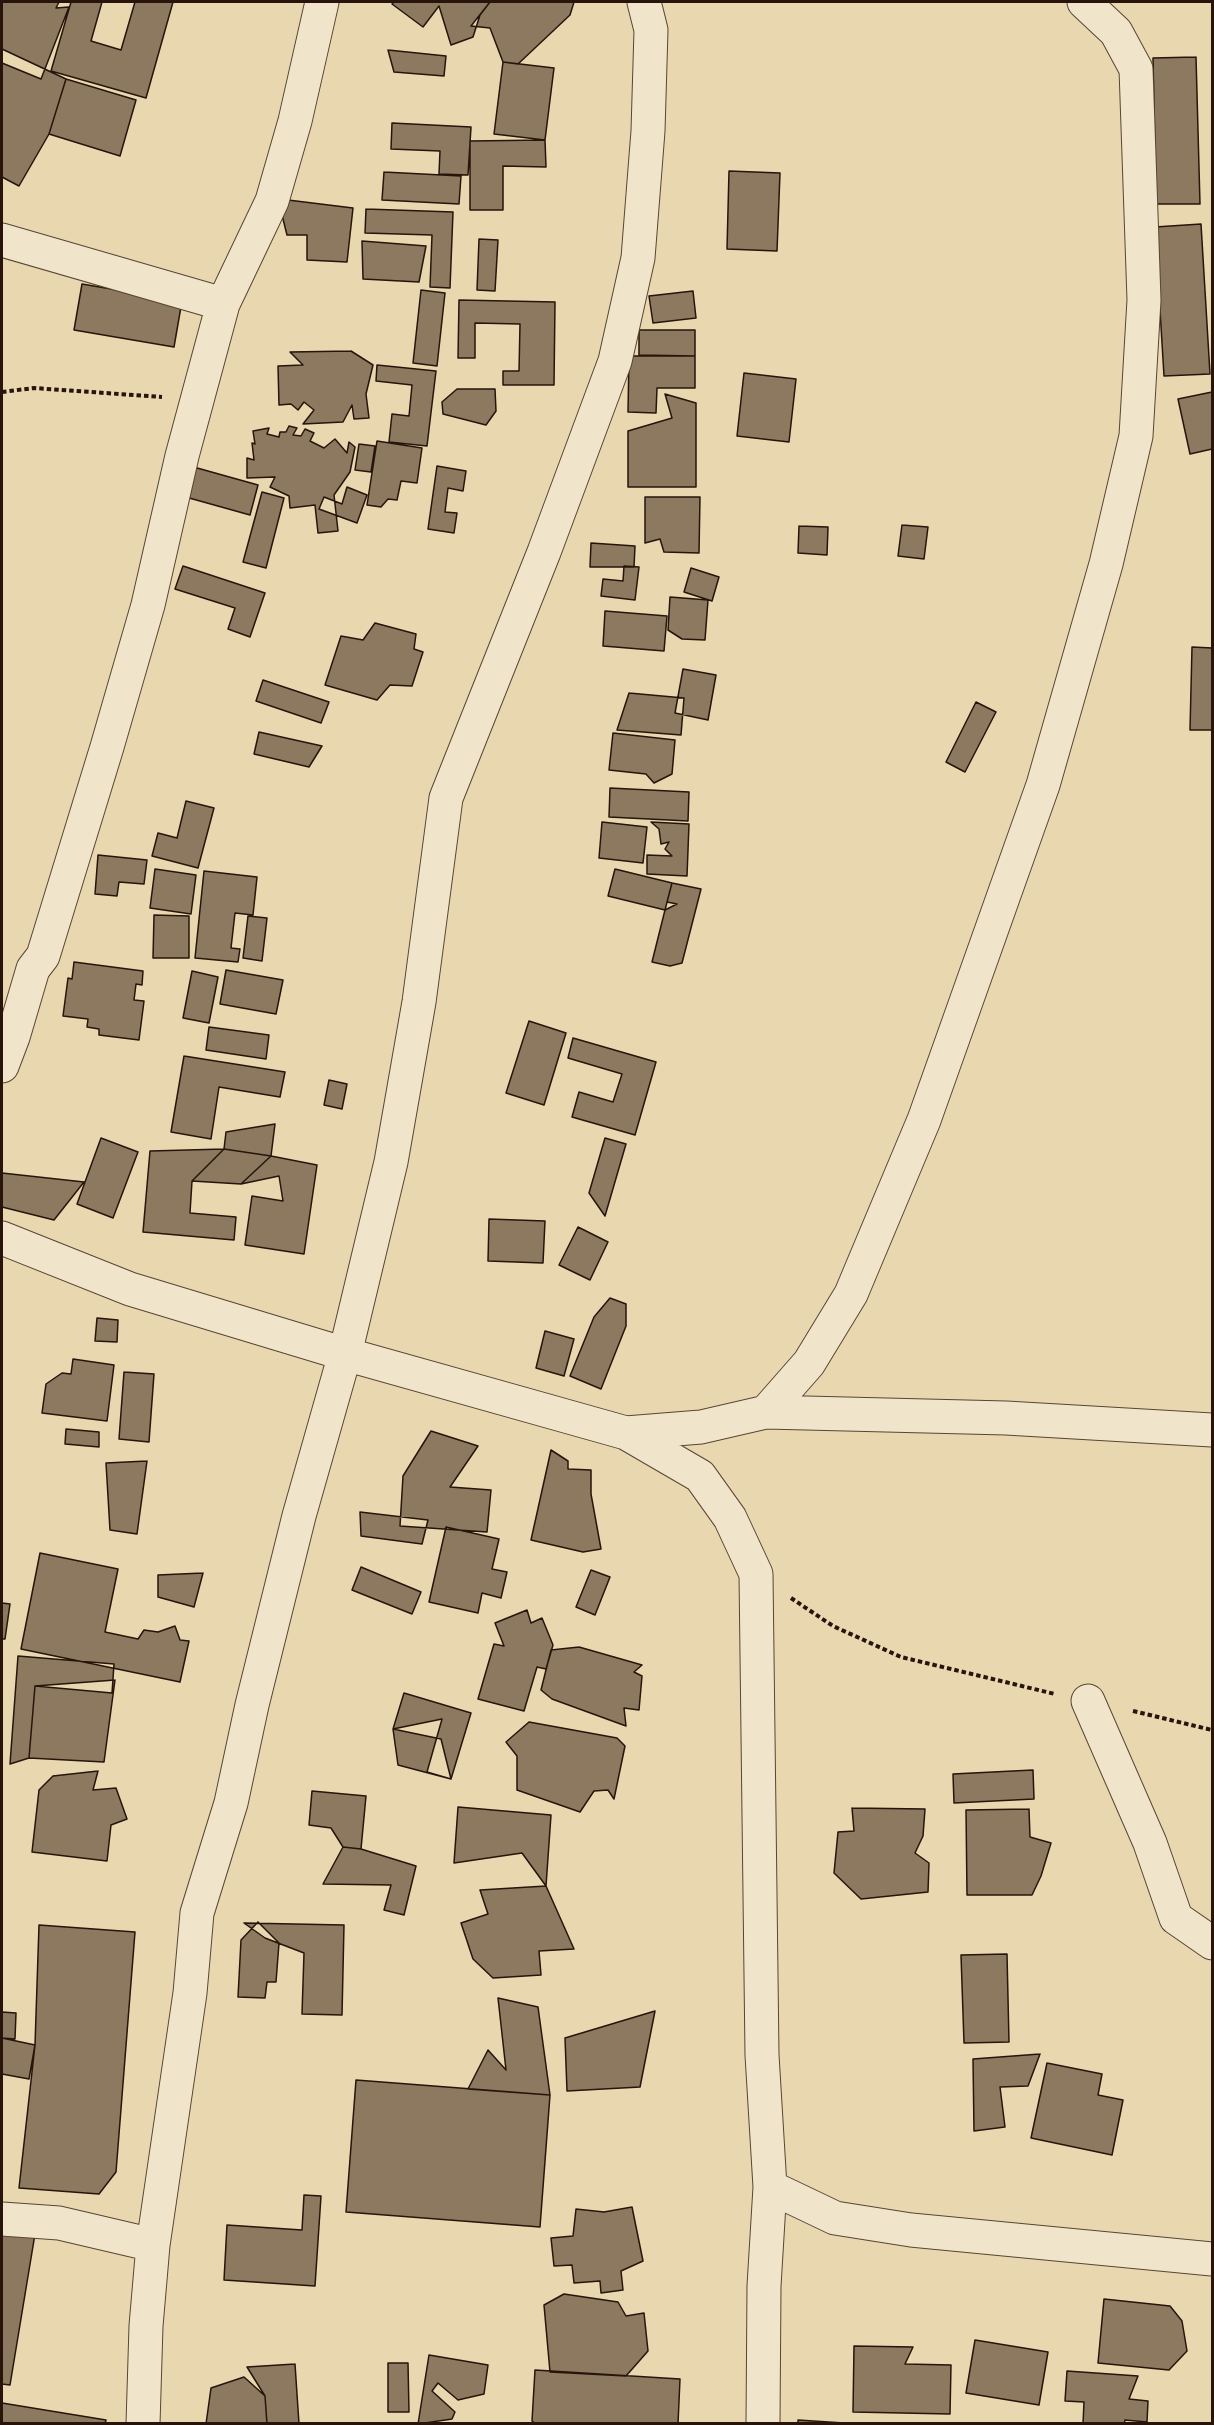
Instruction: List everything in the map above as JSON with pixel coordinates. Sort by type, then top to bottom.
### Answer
[{"type":"street","points":[[2,1066],[33,969],[43,956],[107,747],[148,605],[182,456],[223,304],[272,201],[295,121],[322,2]]},
{"type":"street","points":[[143,2424],[146,2326],[153,2245],[190,1993],[197,1913],[231,1803],[252,1706],[297,1527],[345,1354],[391,1162],[419,1002],[446,798],[544,552],[615,361],[638,258],[648,130],[651,30],[644,2]]},
{"type":"street","points":[[766,1412],[809,1363],[851,1294],[924,1120],[1043,785],[1106,564],[1136,436],[1144,300],[1136,69],[1116,32],[1084,2]]},
{"type":"street","points":[[2,240],[223,304]]},
{"type":"street","points":[[2,1238],[130,1289],[345,1354],[626,1433],[700,1476],[730,1518],[756,1574],[762,2055],[771,2187],[764,2286],[763,2424]]},
{"type":"street","points":[[626,1433],[701,1426],[766,1412],[1006,1418],[1212,1430]]},
{"type":"street","points":[[1089,1701],[1150,1843],[1176,1918],[1212,1943]]},
{"type":"street","points":[[771,2187],[835,2218],[846,2220],[911,2230],[1212,2259]]},
{"type":"street","points":[[2,2219],[59,2223],[153,2245]]},
{"type":"path","points":[[2,392],[34,388],[198,400]]},
{"type":"path","points":[[756,1574],[833,1626],[901,1657],[1212,1730]]},
{"type":"building","points":[[2,2],[59,2],[56,8],[69,7],[41,79],[2,63]]},
{"type":"building","points":[[71,2],[102,2],[91,41],[121,50],[135,2],[173,2],[146,98],[51,71]]},
{"type":"building","points":[[394,2],[490,2],[480,15],[473,37],[451,45],[439,6],[423,27],[392,4]]},
{"type":"building","points":[[490,2],[574,2],[570,15],[518,64],[503,62],[490,28],[471,26]]},
{"type":"building","points":[[2,49],[66,79],[49,134],[19,186],[2,177]]},
{"type":"building","points":[[388,50],[446,56],[444,76],[394,72]]},
{"type":"building","points":[[1196,57],[1200,204],[1156,204],[1153,58]]},
{"type":"building","points":[[503,62],[554,68],[545,140],[494,134]]},
{"type":"building","points":[[66,79],[136,100],[120,156],[49,134]]},
{"type":"building","points":[[392,123],[471,127],[468,175],[439,174],[440,151],[391,149]]},
{"type":"building","points":[[545,140],[546,167],[503,166],[503,210],[470,210],[470,141]]},
{"type":"building","points":[[729,171],[780,173],[777,251],[727,249]]},
{"type":"building","points":[[384,172],[461,176],[459,204],[382,200]]},
{"type":"building","points":[[288,200],[353,208],[347,262],[307,260],[307,235],[287,235],[282,215]]},
{"type":"building","points":[[366,209],[453,212],[450,288],[430,287],[432,235],[365,233]]},
{"type":"building","points":[[1201,224],[1210,374],[1164,376],[1155,227]]},
{"type":"building","points":[[479,239],[498,240],[495,291],[477,290]]},
{"type":"building","points":[[362,241],[426,246],[419,282],[363,279]]},
{"type":"building","points":[[82,284],[182,301],[174,347],[74,330]]},
{"type":"building","points":[[421,290],[445,293],[437,366],[413,363]]},
{"type":"building","points":[[693,291],[696,318],[653,323],[649,296]]},
{"type":"building","points":[[459,300],[555,302],[554,385],[503,385],[503,371],[519,371],[520,324],[475,323],[475,358],[458,358]]},
{"type":"building","points":[[639,330],[695,330],[695,356],[639,355]]},
{"type":"building","points":[[351,351],[373,365],[366,394],[369,418],[354,419],[352,405],[343,422],[303,424],[314,410],[304,402],[298,410],[291,404],[279,405],[278,366],[303,365],[290,352]]},
{"type":"building","points":[[629,356],[695,356],[695,388],[657,388],[656,413],[628,412]]},
{"type":"building","points":[[377,365],[436,371],[427,446],[389,442],[392,414],[409,416],[412,385],[376,381]]},
{"type":"building","points":[[744,373],[796,379],[789,442],[737,436]]},
{"type":"building","points":[[457,389],[495,389],[496,411],[486,425],[443,414],[442,402]]},
{"type":"building","points":[[1212,392],[1212,449],[1190,454],[1178,399]]},
{"type":"building","points":[[665,394],[696,403],[696,487],[628,487],[628,431],[672,418]]},
{"type":"building","points":[[289,426],[297,428],[293,435],[301,436],[305,429],[314,433],[310,441],[324,448],[335,439],[347,453],[349,442],[355,447],[350,472],[334,495],[338,531],[318,533],[315,505],[290,508],[289,496],[270,487],[275,477],[247,478],[247,458],[254,460],[253,431],[269,428],[267,434],[279,437],[280,432],[286,432]]},
{"type":"building","points":[[377,441],[422,448],[417,483],[401,481],[397,500],[388,499],[381,507],[367,505]]},
{"type":"building","points":[[359,444],[375,446],[371,472],[355,470]]},
{"type":"building","points":[[190,466],[258,485],[250,515],[182,496]]},
{"type":"building","points":[[437,466],[466,471],[463,491],[448,488],[445,512],[457,513],[454,533],[428,529]]},
{"type":"building","points":[[347,487],[367,495],[357,523],[319,509],[324,497],[342,504]]},
{"type":"building","points":[[262,492],[284,498],[266,568],[243,562]]},
{"type":"building","points":[[645,497],[700,497],[699,553],[664,552],[660,539],[645,543]]},
{"type":"building","points":[[902,525],[928,527],[924,559],[898,556]]},
{"type":"building","points":[[799,526],[828,527],[827,555],[798,553]]},
{"type":"building","points":[[591,543],[635,546],[634,567],[590,567]]},
{"type":"building","points":[[183,566],[265,593],[250,637],[228,629],[235,608],[175,589]]},
{"type":"building","points":[[624,566],[639,567],[635,600],[601,596],[603,579],[623,581]]},
{"type":"building","points":[[691,568],[719,577],[712,601],[684,592]]},
{"type":"building","points":[[670,597],[708,600],[705,640],[682,639],[668,630]]},
{"type":"building","points":[[605,611],[667,616],[664,651],[603,646]]},
{"type":"building","points":[[375,623],[416,634],[414,649],[423,652],[412,686],[390,685],[377,700],[325,685],[341,636],[363,640]]},
{"type":"building","points":[[1192,647],[1212,648],[1212,730],[1190,730]]},
{"type":"building","points":[[683,669],[716,675],[708,720],[675,713]]},
{"type":"building","points":[[263,680],[329,702],[321,723],[256,701]]},
{"type":"building","points":[[629,693],[684,698],[681,735],[617,730]]},
{"type":"building","points":[[976,702],[996,712],[965,772],[946,762]]},
{"type":"building","points":[[259,732],[322,746],[309,767],[254,754]]},
{"type":"building","points":[[613,733],[675,740],[672,774],[654,783],[646,774],[609,770]]},
{"type":"building","points":[[610,788],[689,792],[688,821],[609,817]]},
{"type":"building","points":[[186,801],[214,808],[198,868],[152,856],[158,833],[177,838]]},
{"type":"building","points":[[602,822],[647,827],[643,863],[599,858]]},
{"type":"building","points":[[651,822],[689,824],[687,876],[647,874],[647,855],[672,856],[665,849],[669,842],[661,844],[659,829]]},
{"type":"building","points":[[98,855],[147,860],[144,884],[119,882],[117,896],[95,894]]},
{"type":"building","points":[[155,869],[196,875],[191,914],[150,908]]},
{"type":"building","points":[[615,869],[672,883],[665,910],[608,896]]},
{"type":"building","points":[[204,871],[257,877],[253,915],[235,913],[231,948],[240,949],[238,962],[195,958]]},
{"type":"building","points":[[672,883],[701,889],[682,963],[670,966],[652,962],[665,910],[677,904],[667,902]]},
{"type":"building","points":[[154,915],[189,916],[189,958],[153,958]]},
{"type":"building","points":[[248,916],[267,918],[262,961],[243,958]]},
{"type":"building","points":[[74,962],[143,971],[142,985],[136,984],[134,1000],[144,1001],[139,1040],[99,1035],[99,1029],[87,1027],[88,1019],[63,1016],[68,978],[72,979]]},
{"type":"building","points":[[226,970],[283,980],[276,1014],[220,1004]]},
{"type":"building","points":[[192,971],[218,977],[209,1023],[183,1018]]},
{"type":"building","points":[[529,1021],[566,1033],[544,1105],[506,1093]]},
{"type":"building","points":[[209,1027],[269,1035],[266,1059],[206,1050]]},
{"type":"building","points":[[573,1038],[656,1062],[635,1135],[572,1117],[579,1092],[613,1102],[622,1074],[568,1058]]},
{"type":"building","points":[[184,1056],[285,1072],[280,1097],[219,1087],[211,1139],[171,1132]]},
{"type":"building","points":[[329,1080],[347,1084],[342,1109],[324,1105]]},
{"type":"building","points":[[275,1124],[271,1156],[224,1149],[226,1132]]},
{"type":"building","points":[[101,1138],[138,1152],[113,1218],[77,1204]]},
{"type":"building","points":[[605,1138],[626,1144],[605,1216],[589,1193]]},
{"type":"building","points":[[224,1149],[192,1181],[190,1213],[236,1217],[234,1240],[143,1232],[150,1151]]},
{"type":"building","points":[[224,1149],[271,1156],[241,1184],[192,1181]]},
{"type":"building","points":[[271,1156],[317,1165],[304,1254],[245,1245],[252,1196],[283,1201],[279,1176],[241,1184]]},
{"type":"building","points":[[2,1173],[84,1182],[54,1220],[2,1207]]},
{"type":"building","points":[[489,1219],[545,1221],[543,1263],[488,1261]]},
{"type":"building","points":[[578,1227],[608,1242],[590,1280],[559,1265]]},
{"type":"building","points":[[610,1298],[626,1304],[626,1326],[601,1389],[570,1376],[594,1317]]},
{"type":"building","points":[[97,1318],[118,1320],[117,1342],[95,1341]]},
{"type":"building","points":[[545,1331],[574,1339],[564,1376],[536,1368]]},
{"type":"building","points":[[73,1359],[114,1365],[107,1421],[42,1413],[46,1384],[62,1373],[71,1374]]},
{"type":"building","points":[[124,1372],[154,1374],[149,1442],[119,1439]]},
{"type":"building","points":[[66,1429],[99,1432],[99,1447],[65,1444]]},
{"type":"building","points":[[431,1431],[478,1446],[450,1487],[491,1490],[487,1532],[400,1526],[403,1476]]},
{"type":"building","points":[[551,1450],[568,1461],[568,1469],[591,1470],[591,1494],[601,1549],[583,1552],[531,1540]]},
{"type":"building","points":[[147,1461],[137,1534],[110,1530],[106,1463]]},
{"type":"building","points":[[360,1512],[428,1520],[422,1544],[361,1536]]},
{"type":"building","points":[[446,1527],[499,1539],[492,1569],[507,1572],[501,1598],[482,1593],[478,1613],[429,1602]]},
{"type":"building","points":[[40,1553],[118,1569],[105,1632],[138,1639],[144,1630],[158,1632],[175,1626],[180,1640],[189,1641],[180,1682],[21,1649]]},
{"type":"building","points":[[361,1567],[421,1592],[412,1614],[352,1590]]},
{"type":"building","points":[[591,1570],[610,1577],[595,1615],[576,1607]]},
{"type":"building","points":[[203,1573],[194,1607],[158,1597],[158,1575]]},
{"type":"building","points":[[2,1603],[10,1604],[5,1639],[2,1639]]},
{"type":"building","points":[[527,1610],[531,1623],[542,1618],[553,1645],[546,1669],[537,1667],[524,1711],[478,1699],[494,1644],[504,1646],[495,1623]]},
{"type":"building","points":[[579,1647],[642,1665],[634,1672],[642,1676],[639,1710],[624,1708],[626,1726],[552,1699],[541,1690],[551,1650]]},
{"type":"building","points":[[18,1656],[114,1664],[112,1693],[35,1686],[29,1758],[10,1764]]},
{"type":"building","points":[[115,1680],[104,1762],[29,1758],[35,1686]]},
{"type":"building","points":[[404,1693],[471,1713],[451,1779],[427,1772],[442,1719],[393,1729]]},
{"type":"building","points":[[529,1722],[617,1738],[625,1746],[614,1799],[608,1790],[594,1791],[580,1812],[517,1790],[517,1756],[506,1742]]},
{"type":"building","points":[[393,1729],[441,1739],[451,1779],[398,1765]]},
{"type":"building","points":[[1033,1770],[1034,1799],[954,1803],[953,1774]]},
{"type":"building","points":[[98,1771],[93,1790],[116,1788],[127,1819],[111,1825],[107,1861],[32,1852],[39,1790],[53,1776]]},
{"type":"building","points":[[312,1791],[366,1796],[361,1849],[343,1847],[331,1828],[309,1825]]},
{"type":"building","points":[[458,1807],[551,1815],[546,1886],[522,1853],[454,1863]]},
{"type":"building","points":[[852,1808],[925,1809],[923,1836],[915,1853],[929,1863],[928,1892],[861,1899],[834,1873],[838,1832],[854,1831]]},
{"type":"building","points":[[1029,1809],[1030,1837],[1051,1843],[1041,1876],[1032,1895],[967,1895],[966,1810]]},
{"type":"building","points":[[343,1847],[361,1849],[416,1866],[404,1915],[384,1910],[391,1885],[323,1884]]},
{"type":"building","points":[[546,1886],[574,1949],[539,1951],[541,1975],[493,1978],[473,1959],[461,1923],[488,1914],[480,1890]]},
{"type":"building","points":[[258,1922],[279,1943],[276,1982],[267,1982],[265,1998],[238,1997],[241,1940]]},
{"type":"building","points":[[244,1923],[344,1925],[342,2015],[302,2014],[304,1953],[265,1938]]},
{"type":"building","points":[[39,1925],[135,1932],[116,2172],[99,2194],[19,2188],[35,2045]]},
{"type":"building","points":[[1007,1954],[1009,2042],[964,2043],[961,1955]]},
{"type":"building","points":[[498,1998],[538,2007],[550,2095],[468,2089],[488,2050],[506,2070]]},
{"type":"building","points":[[655,2011],[640,2087],[567,2091],[565,2038]]},
{"type":"building","points":[[2,2012],[16,2013],[15,2039],[2,2038]]},
{"type":"building","points":[[2,2038],[35,2045],[29,2079],[2,2074]]},
{"type":"building","points":[[1040,2054],[1028,2086],[1000,2087],[1005,2127],[974,2131],[973,2059]]},
{"type":"building","points":[[1047,2063],[1102,2074],[1098,2095],[1123,2100],[1112,2155],[1031,2138]]},
{"type":"building","points":[[356,2080],[550,2095],[540,2227],[346,2212]]},
{"type":"building","points":[[304,2195],[321,2196],[315,2286],[224,2280],[227,2225],[302,2230]]},
{"type":"building","points":[[632,2207],[643,2261],[621,2271],[623,2290],[601,2293],[600,2281],[574,2283],[572,2265],[554,2266],[551,2238],[573,2236],[576,2209],[604,2212]]},
{"type":"building","points":[[37,2222],[10,2385],[2,2384],[2,2231]]},
{"type":"building","points":[[564,2294],[618,2302],[626,2316],[644,2313],[648,2351],[626,2376],[550,2372],[544,2305]]},
{"type":"building","points":[[1104,2299],[1170,2306],[1182,2321],[1187,2351],[1169,2370],[1098,2363]]},
{"type":"building","points":[[975,2340],[1048,2352],[1039,2405],[966,2393]]},
{"type":"building","points":[[854,2346],[913,2347],[905,2364],[951,2365],[950,2414],[853,2412]]},
{"type":"building","points":[[429,2355],[488,2365],[484,2394],[458,2400],[438,2383],[432,2391],[455,2412],[452,2419],[418,2424]]},
{"type":"building","points":[[388,2363],[408,2363],[409,2412],[388,2412]]},
{"type":"building","points":[[295,2364],[299,2424],[267,2424],[265,2396],[247,2367]]},
{"type":"building","points":[[535,2370],[680,2379],[678,2424],[536,2424],[532,2421]]},
{"type":"building","points":[[1067,2371],[1138,2376],[1129,2399],[1148,2401],[1147,2422],[1125,2420],[1124,2424],[1083,2424],[1084,2402],[1065,2401]]},
{"type":"building","points":[[244,2377],[265,2396],[267,2424],[206,2424],[211,2388]]},
{"type":"building","points":[[2,2403],[106,2420],[105,2424],[2,2424]]},
{"type":"building","points":[[798,2420],[844,2423],[844,2424],[798,2424]]}]
